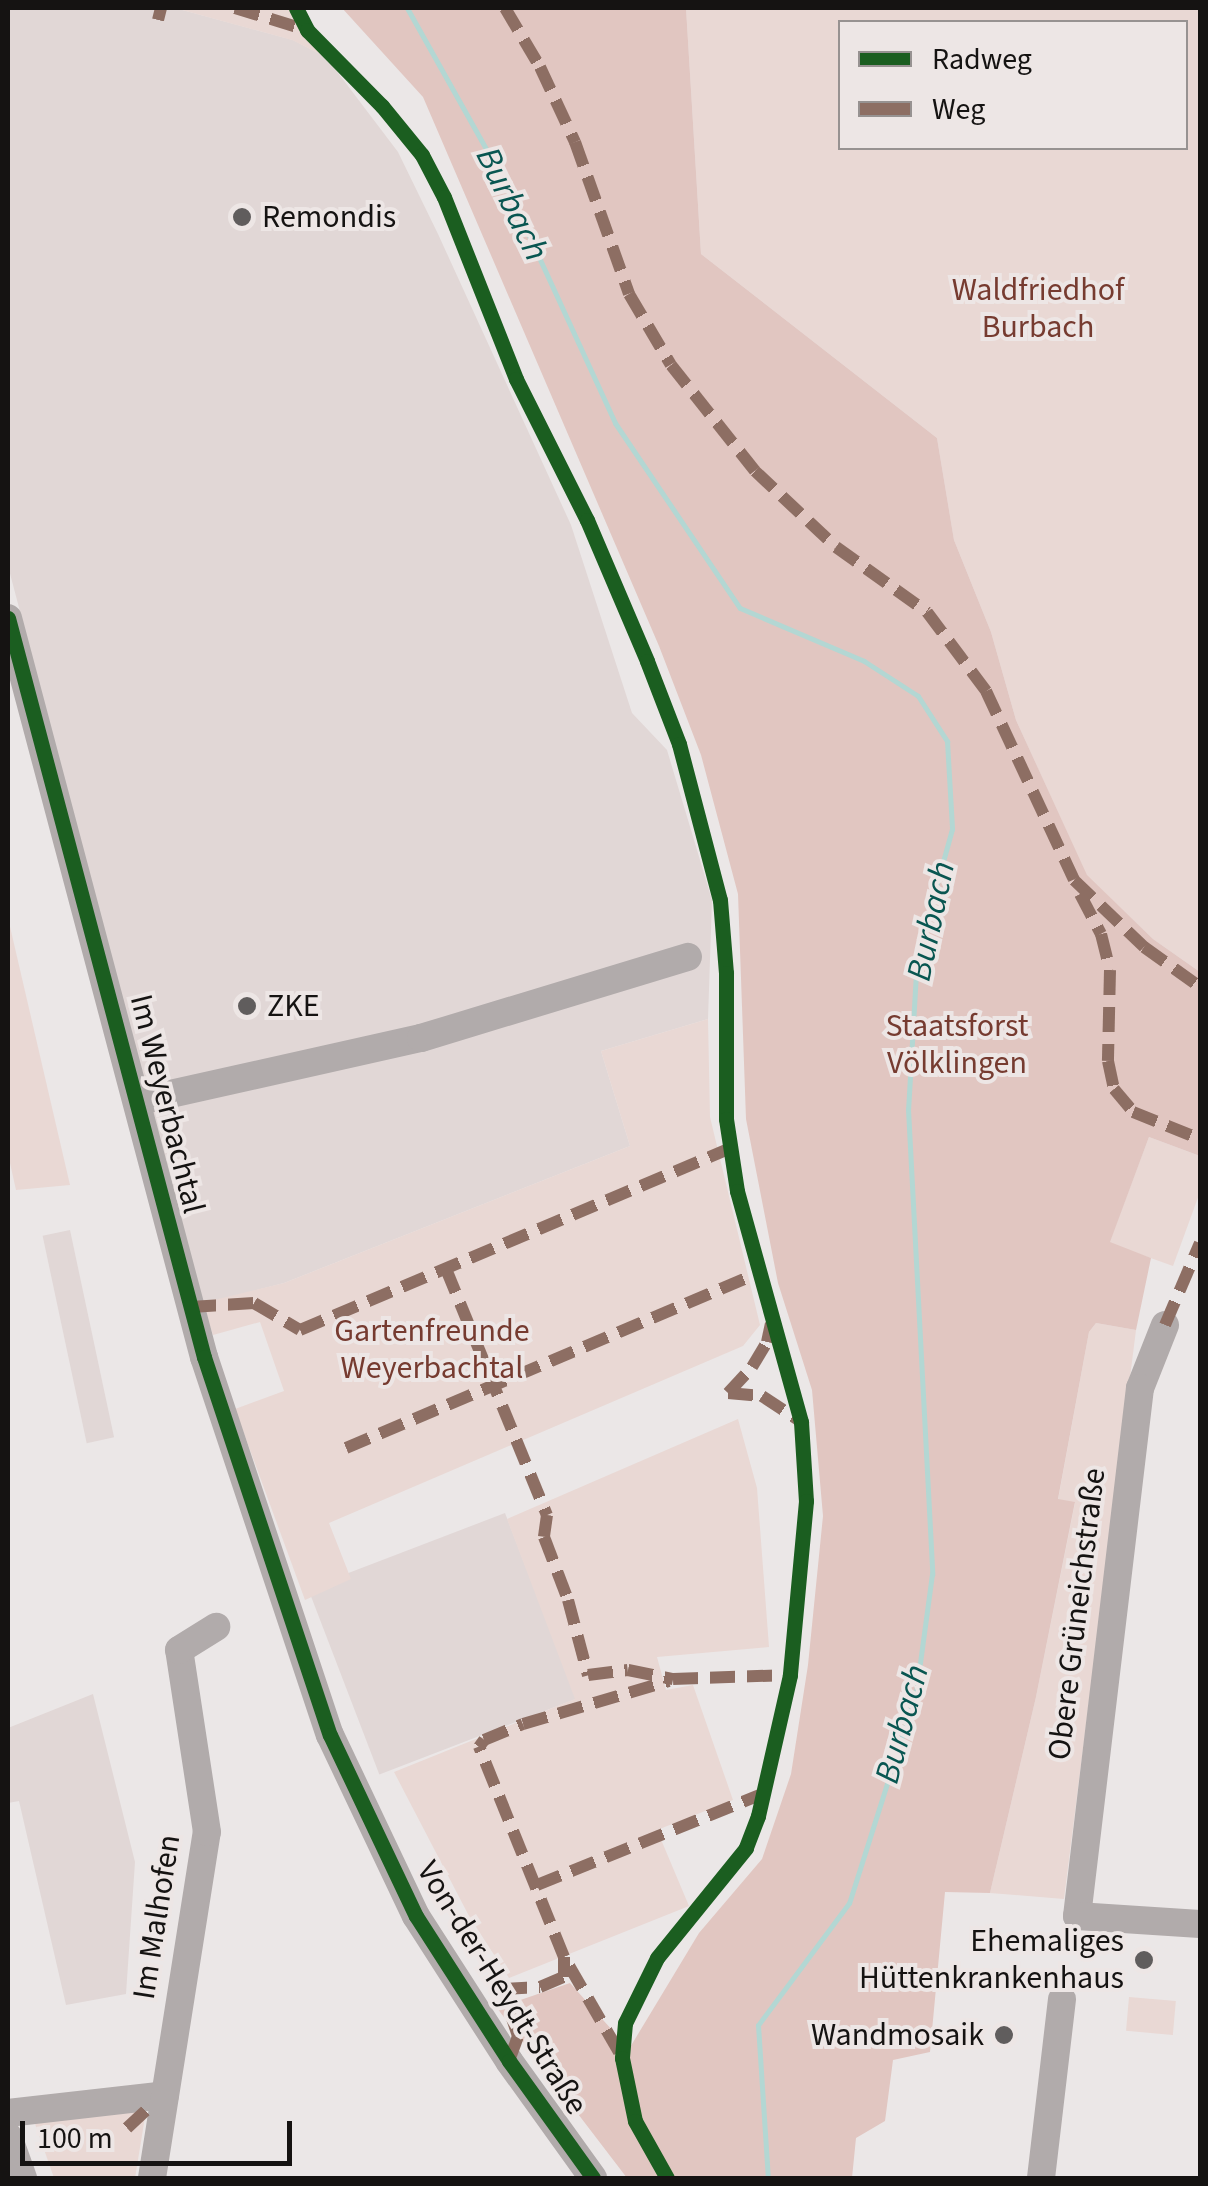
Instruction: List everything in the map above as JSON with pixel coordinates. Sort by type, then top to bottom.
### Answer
[{"type":"street","name":"Im Weyerbachtal","points":[[8,618],[204,1357],[286,1599]]},
{"type":"street","name":"Im Weyerbachtal","points":[[139,1101],[421,1038],[688,957]]},
{"type":"street","name":"Obere Grüneichstraße","points":[[1165,1324],[1140,1388],[1077,1916],[1200,1924]]},
{"type":"street","name":"Von-der-Heydt-Straße","points":[[286,1599],[330,1735],[416,1916],[509,2061],[593,2178]]},
{"type":"street","name":"Im Malhofen","points":[[152,2178],[207,1832],[179,1650],[216,1627]]},
{"type":"street","points":[[1041,2178],[1062,1999]]},
{"type":"street","points":[[8,2113],[165,2095]]},
{"type":"street","points":[[8,2136],[23,2178]]},
{"type":"shaded area","points":[[8,8],[175,8],[293,40],[326,57],[398,152],[438,234],[571,525],[632,713],[667,750],[712,900],[708,1019],[601,1051],[630,1146],[284,1283],[203,1304],[8,566]]},
{"type":"shaded area","points":[[70,1230],[114,1437],[87,1443],[43,1236]]},
{"type":"shaded area","points":[[505,1513],[576,1699],[379,1774],[308,1589]]},
{"type":"shaded area","points":[[93,1694],[135,1862],[126,1994],[66,2005],[19,1801],[8,1803],[8,1728]]},
{"type":"green space","points":[[175,8],[289,8],[302,35],[326,57],[292,40]]},
{"type":"green space","name":"Staatsforst Völklingen","points":[[342,8],[686,8],[701,254],[937,438],[954,540],[991,632],[1016,720],[1087,875],[1153,939],[1200,972],[1200,1156],[1149,1137],[1110,1242],[1151,1258],[1136,1330],[1096,1323],[1089,1332],[1058,1499],[1075,1502],[1036,1697],[990,1893],[945,1892],[930,2052],[893,2060],[885,2121],[856,2138],[852,2178],[627,2178],[497,2008],[570,1983],[629,2049],[699,1933],[762,1859],[791,1774],[808,1665],[823,1516],[812,1390],[778,1283],[746,1119],[738,894],[701,755],[659,646],[423,97]]},
{"type":"green space","name":"Waldfriedhof Burbach","points":[[686,8],[1200,8],[1200,972],[1153,939],[1087,876],[1016,720],[991,632],[954,540],[937,438],[701,254]]},
{"type":"green space","points":[[8,918],[70,1185],[16,1190],[8,1154]]},
{"type":"green space","name":"Gartenfreunde Weyerbachtal","points":[[708,1019],[710,1117],[760,1325],[743,1346],[329,1523],[351,1579],[305,1600],[235,1409],[284,1391],[260,1322],[213,1335],[202,1303],[284,1283],[630,1146],[601,1051]]},
{"type":"green space","points":[[1149,1137],[1200,1156],[1200,1192],[1173,1266],[1109,1243]]},
{"type":"green space","points":[[1096,1323],[1136,1330],[1064,1899],[990,1893],[1036,1697],[1075,1503],[1058,1500],[1089,1332]]},
{"type":"green space","points":[[738,1419],[757,1488],[769,1647],[657,1657],[666,1690],[693,1685],[733,1800],[657,1830],[689,1906],[509,1978],[469,1916],[394,1772],[575,1699],[507,1519]]},
{"type":"green space","points":[[1129,1997],[1176,2001],[1173,2035],[1126,2031]]},
{"type":"green space","points":[[135,2106],[145,2117],[135,2178],[54,2178],[33,2118]]},
{"type":"waterway","name":"Burbach","points":[[407,8],[502,177],[615,423],[740,608],[864,661],[918,696],[947,741],[952,829],[917,955],[908,1109],[932,1574],[916,1692],[849,1903],[758,2025],[768,2178]]},
{"type":"marked path","points":[[158,20],[161,8]]},
{"type":"marked path","points":[[235,8],[307,30]]},
{"type":"marked path","points":[[505,8],[540,67],[575,142],[629,294],[671,365],[755,471],[836,547],[927,612],[986,691],[1074,880],[1144,947],[1200,987]]},
{"type":"marked path","points":[[1080,894],[1101,934],[1110,970],[1108,1061],[1114,1089],[1133,1112],[1200,1139]]},
{"type":"marked path","points":[[191,1307],[254,1303],[300,1330],[730,1148]]},
{"type":"marked path","points":[[1165,1325],[1200,1243]]},
{"type":"marked path","points":[[446,1269],[547,1515],[544,1537],[568,1600],[588,1675],[628,1670],[673,1679],[790,1675]]},
{"type":"marked path","points":[[346,1448],[758,1273]]},
{"type":"marked path","points":[[728,1393],[752,1367],[767,1342],[771,1323]]},
{"type":"marked path","points":[[728,1393],[762,1396],[800,1421]]},
{"type":"marked path","points":[[619,2052],[564,1957],[479,1747],[484,1740],[523,1724],[669,1681]]},
{"type":"marked path","points":[[537,1885],[765,1793]]},
{"type":"marked path","points":[[509,2061],[518,2036],[502,1989],[540,1987],[564,1977],[564,1957]]},
{"type":"marked path","points":[[127,2128],[153,2104]]},
{"type":"cycle path","points":[[296,8],[307,30],[382,106],[422,155],[444,197],[516,379],[587,520],[647,661],[679,744],[720,900],[726,973],[726,1119],[737,1191],[801,1422],[806,1501],[790,1675],[758,1816],[746,1848],[657,1958],[625,2023],[622,2058],[635,2121],[667,2178]]},
{"type":"cycle path","points":[[8,618],[204,1357],[330,1735],[416,1916],[509,2061],[593,2178]]},
{"type":"place","name":"Remondis","points":[[242,217]]},
{"type":"place","name":"ZKE","points":[[247,1006]]},
{"type":"place","name":"Ehemaliges Hüttenkrankenhaus","points":[[1144,1960]]},
{"type":"place","name":"Wandmosaik","points":[[1004,2035]]}]
